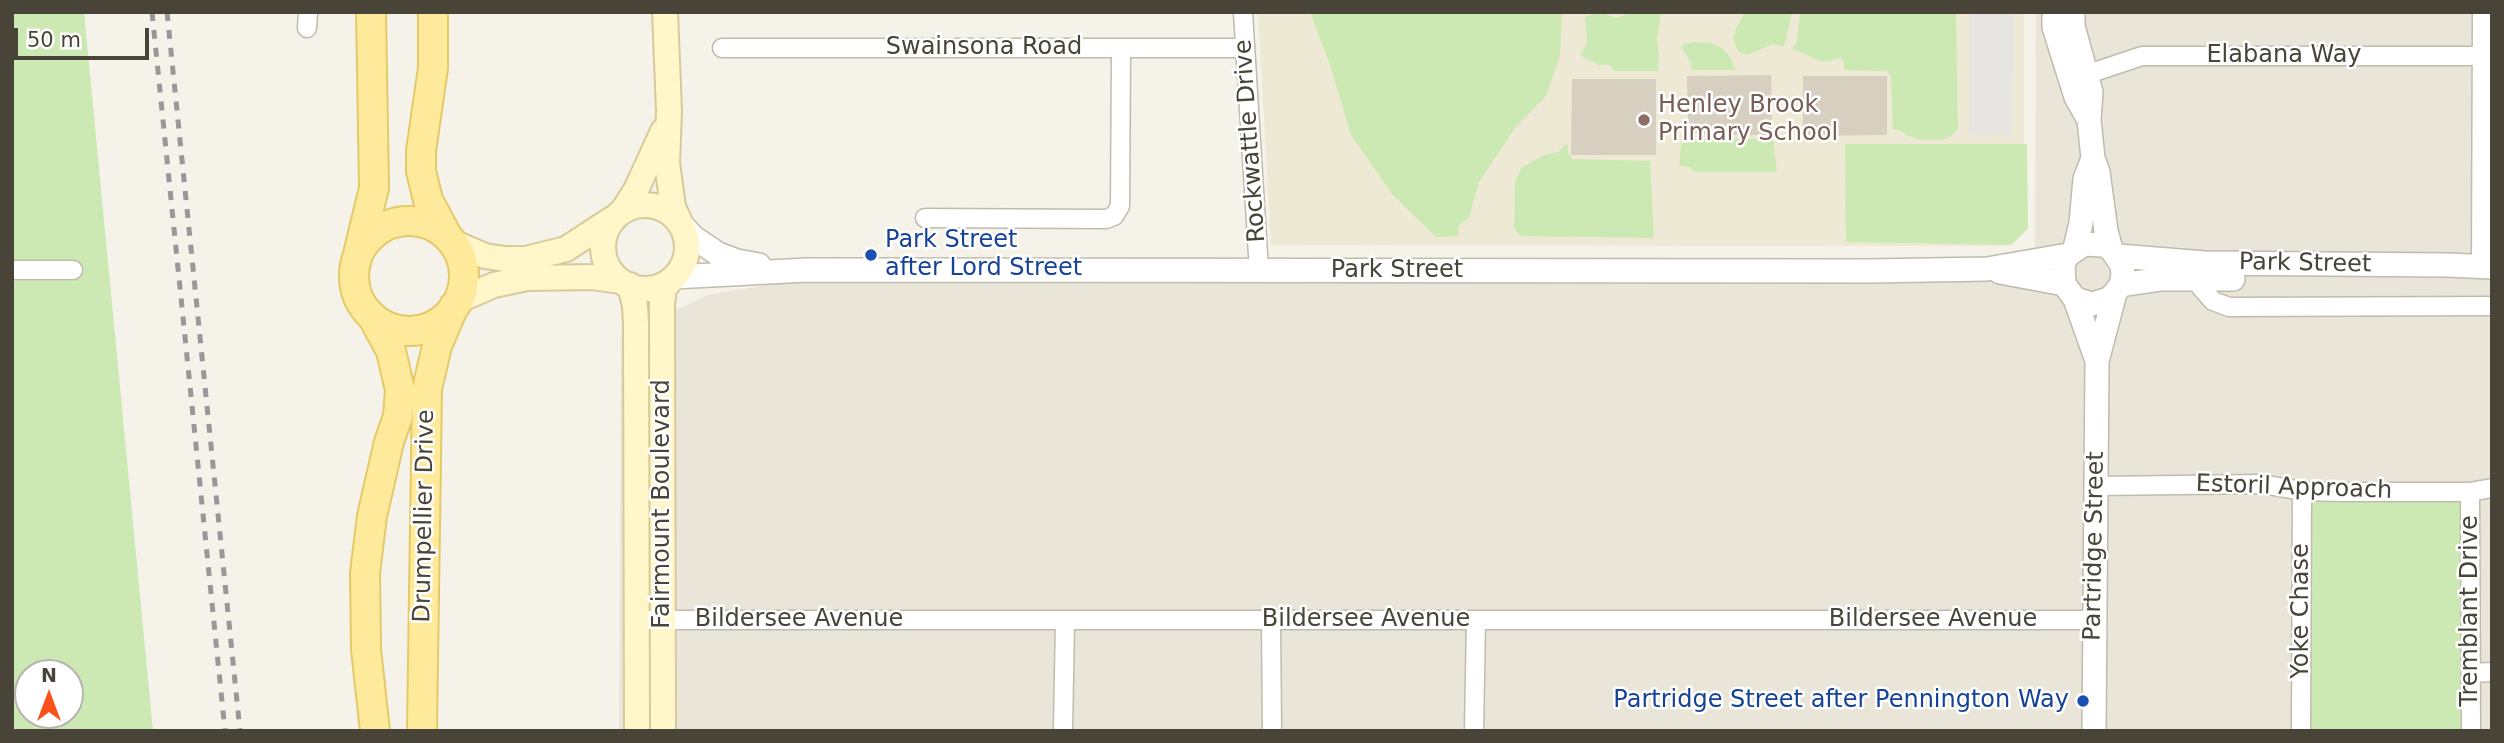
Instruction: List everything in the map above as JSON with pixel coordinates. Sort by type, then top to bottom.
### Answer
[{"type":"main road","points":[[371,12],[374,188],[356,260],[356,290],[360,302],[372,316],[388,326],[412,330],[436,323],[456,303],[494,285],[527,278],[592,277],[643,289],[653,288],[673,279],[683,266],[687,238],[673,207],[667,163],[669,111],[664,12]]},
{"type":"main road","points":[[433,12],[434,57],[421,151],[421,171],[428,200],[460,258],[463,283],[456,303]]},
{"type":"main road","points":[[625,283],[608,267],[603,248],[605,234],[636,190],[652,158],[669,111]]},
{"type":"main road","points":[[356,260],[369,238],[379,230],[396,223],[420,223],[432,227],[475,253],[495,258],[537,258],[576,244],[631,207],[650,205],[668,211],[680,222]]},
{"type":"main road","name":"Fairmount Boulevard","points":[[663,731],[662,304],[664,288],[673,279]]},
{"type":"main road","name":"Fairmount Boulevard","points":[[625,283],[635,312],[637,731]]},
{"type":"main road","name":"Drumpellier Drive","points":[[422,731],[427,389],[437,346],[456,303]]},
{"type":"main road","name":"Drumpellier Drive","points":[[372,316],[391,351],[400,390],[398,416],[374,507],[365,573],[366,649],[375,731]]},
{"type":"street","name":"Rockwattle Drive","points":[[1243,12],[1259,271]]},
{"type":"street","points":[[2054,12],[2054,27],[2076,97],[2090,120]]},
{"type":"street","points":[[2073,12],[2073,26],[2091,92],[2093,158],[2098,172],[2106,231],[2123,275],[2118,289],[2109,299],[2092,304],[2070,291],[2063,264],[2071,252],[2081,223],[2085,179],[2093,158]]},
{"type":"street","points":[[2482,12],[2488,271]]},
{"type":"street","name":"Swainsona Road","points":[[722,48],[1245,48]]},
{"type":"street","points":[[925,218],[1106,219],[1114,216],[1120,206],[1121,48]]},
{"type":"street","name":"Elabana Way","points":[[2088,74],[2142,56],[2482,56]]},
{"type":"street","name":"Park Street","points":[[680,222],[701,244],[728,258],[747,264],[807,270]]},
{"type":"street","points":[[2071,252],[2093,243],[2115,253]]},
{"type":"street","name":"Park Street","points":[[673,279],[807,270],[1987,269],[2071,252]]},
{"type":"street","name":"Park Street","points":[[2115,253],[2204,263],[2447,265],[2488,271]]},
{"type":"street","name":"Park Street","points":[[1987,269],[2070,291]]},
{"type":"street","points":[[12,271],[73,270]]},
{"type":"street","name":"Park Street","points":[[2118,289],[2161,279],[2488,271]]},
{"type":"street","name":"Park Street","points":[[2193,278],[2213,301],[2229,307],[2492,306]]},
{"type":"street","name":"Partridge Street","points":[[2094,731],[2097,361],[2118,289]]},
{"type":"street","name":"Partridge Street","points":[[2070,291],[2097,361]]},
{"type":"street","name":"Estoril Approach","points":[[2096,486],[2262,484],[2302,491],[2470,492],[2492,488]]},
{"type":"street","name":"Yoke Chase","points":[[2301,731],[2302,491]]},
{"type":"street","name":"Tremblant Drive","points":[[2470,492],[2471,731]]},
{"type":"street","name":"Bildersee Avenue","points":[[637,620],[2095,620]]},
{"type":"street","points":[[1063,731],[1065,620]]},
{"type":"street","points":[[1271,620],[1272,731]]},
{"type":"street","points":[[1474,731],[1476,620]]},
{"type":"street","points":[[2472,673],[2492,672]]},
{"type":"shaded area","name":"Henley Brook Primary School","points":[[1258,12],[2024,12],[2024,228],[2005,246],[1271,245]]},
{"type":"shaded area","points":[[1969,12],[2014,12],[2013,135],[1969,135]]},
{"type":"shaded area","points":[[2036,12],[2492,12],[2492,731],[619,731],[621,335],[708,295],[868,268],[2035,263]]},
{"type":"green space","points":[[12,12],[84,12],[153,731],[12,731]]},
{"type":"green space","points":[[1310,12],[1562,12],[1560,56],[1546,96],[1515,128],[1479,182],[1469,218],[1458,226],[1459,236],[1436,237],[1392,194],[1351,135],[1330,65]]},
{"type":"green space","points":[[1599,12],[1616,18],[1635,12],[1661,12],[1657,39],[1658,71],[1614,71],[1610,65],[1599,65],[1580,55],[1587,43],[1585,17]]},
{"type":"green space","points":[[1745,12],[1792,12],[1784,47],[1773,44],[1747,55],[1738,52],[1733,38]]},
{"type":"green space","points":[[1800,12],[1956,12],[1958,129],[1950,137],[1941,140],[1922,140],[1908,136],[1900,130],[1893,130],[1891,77],[1887,71],[1844,70],[1841,58],[1823,62],[1793,49],[1797,41]]},
{"type":"green space","points":[[1692,42],[1712,43],[1723,49],[1731,58],[1735,70],[1692,70],[1681,46]]},
{"type":"green space","points":[[1688,139],[1773,139],[1777,172],[1695,172],[1689,167],[1679,166],[1681,145]]},
{"type":"green space","points":[[1567,143],[1572,159],[1650,161],[1654,238],[1520,236],[1514,228],[1515,182],[1521,168],[1544,155],[1558,152]]},
{"type":"green space","points":[[1845,144],[2027,144],[2028,229],[2011,245],[1846,242]]},
{"type":"green space","points":[[2306,496],[2465,496],[2465,731],[2305,731]]},
{"type":"building","points":[[1771,75],[1772,135],[1688,135],[1687,76]]},
{"type":"building","points":[[1803,76],[1887,76],[1887,135],[1803,136]]},
{"type":"building","points":[[1572,79],[1656,79],[1656,155],[1571,155]]},
{"type":"railway","points":[[152,12],[225,731]]},
{"type":"railway","points":[[167,12],[240,731]]},
{"type":"place","name":"Henley Brook Primary School","points":[[1644,120]]},
{"type":"place","name":"Park Street after Lord Street","points":[[871,255]]},
{"type":"place","name":"Partridge Street after Pennington Way","points":[[2083,701]]}]
